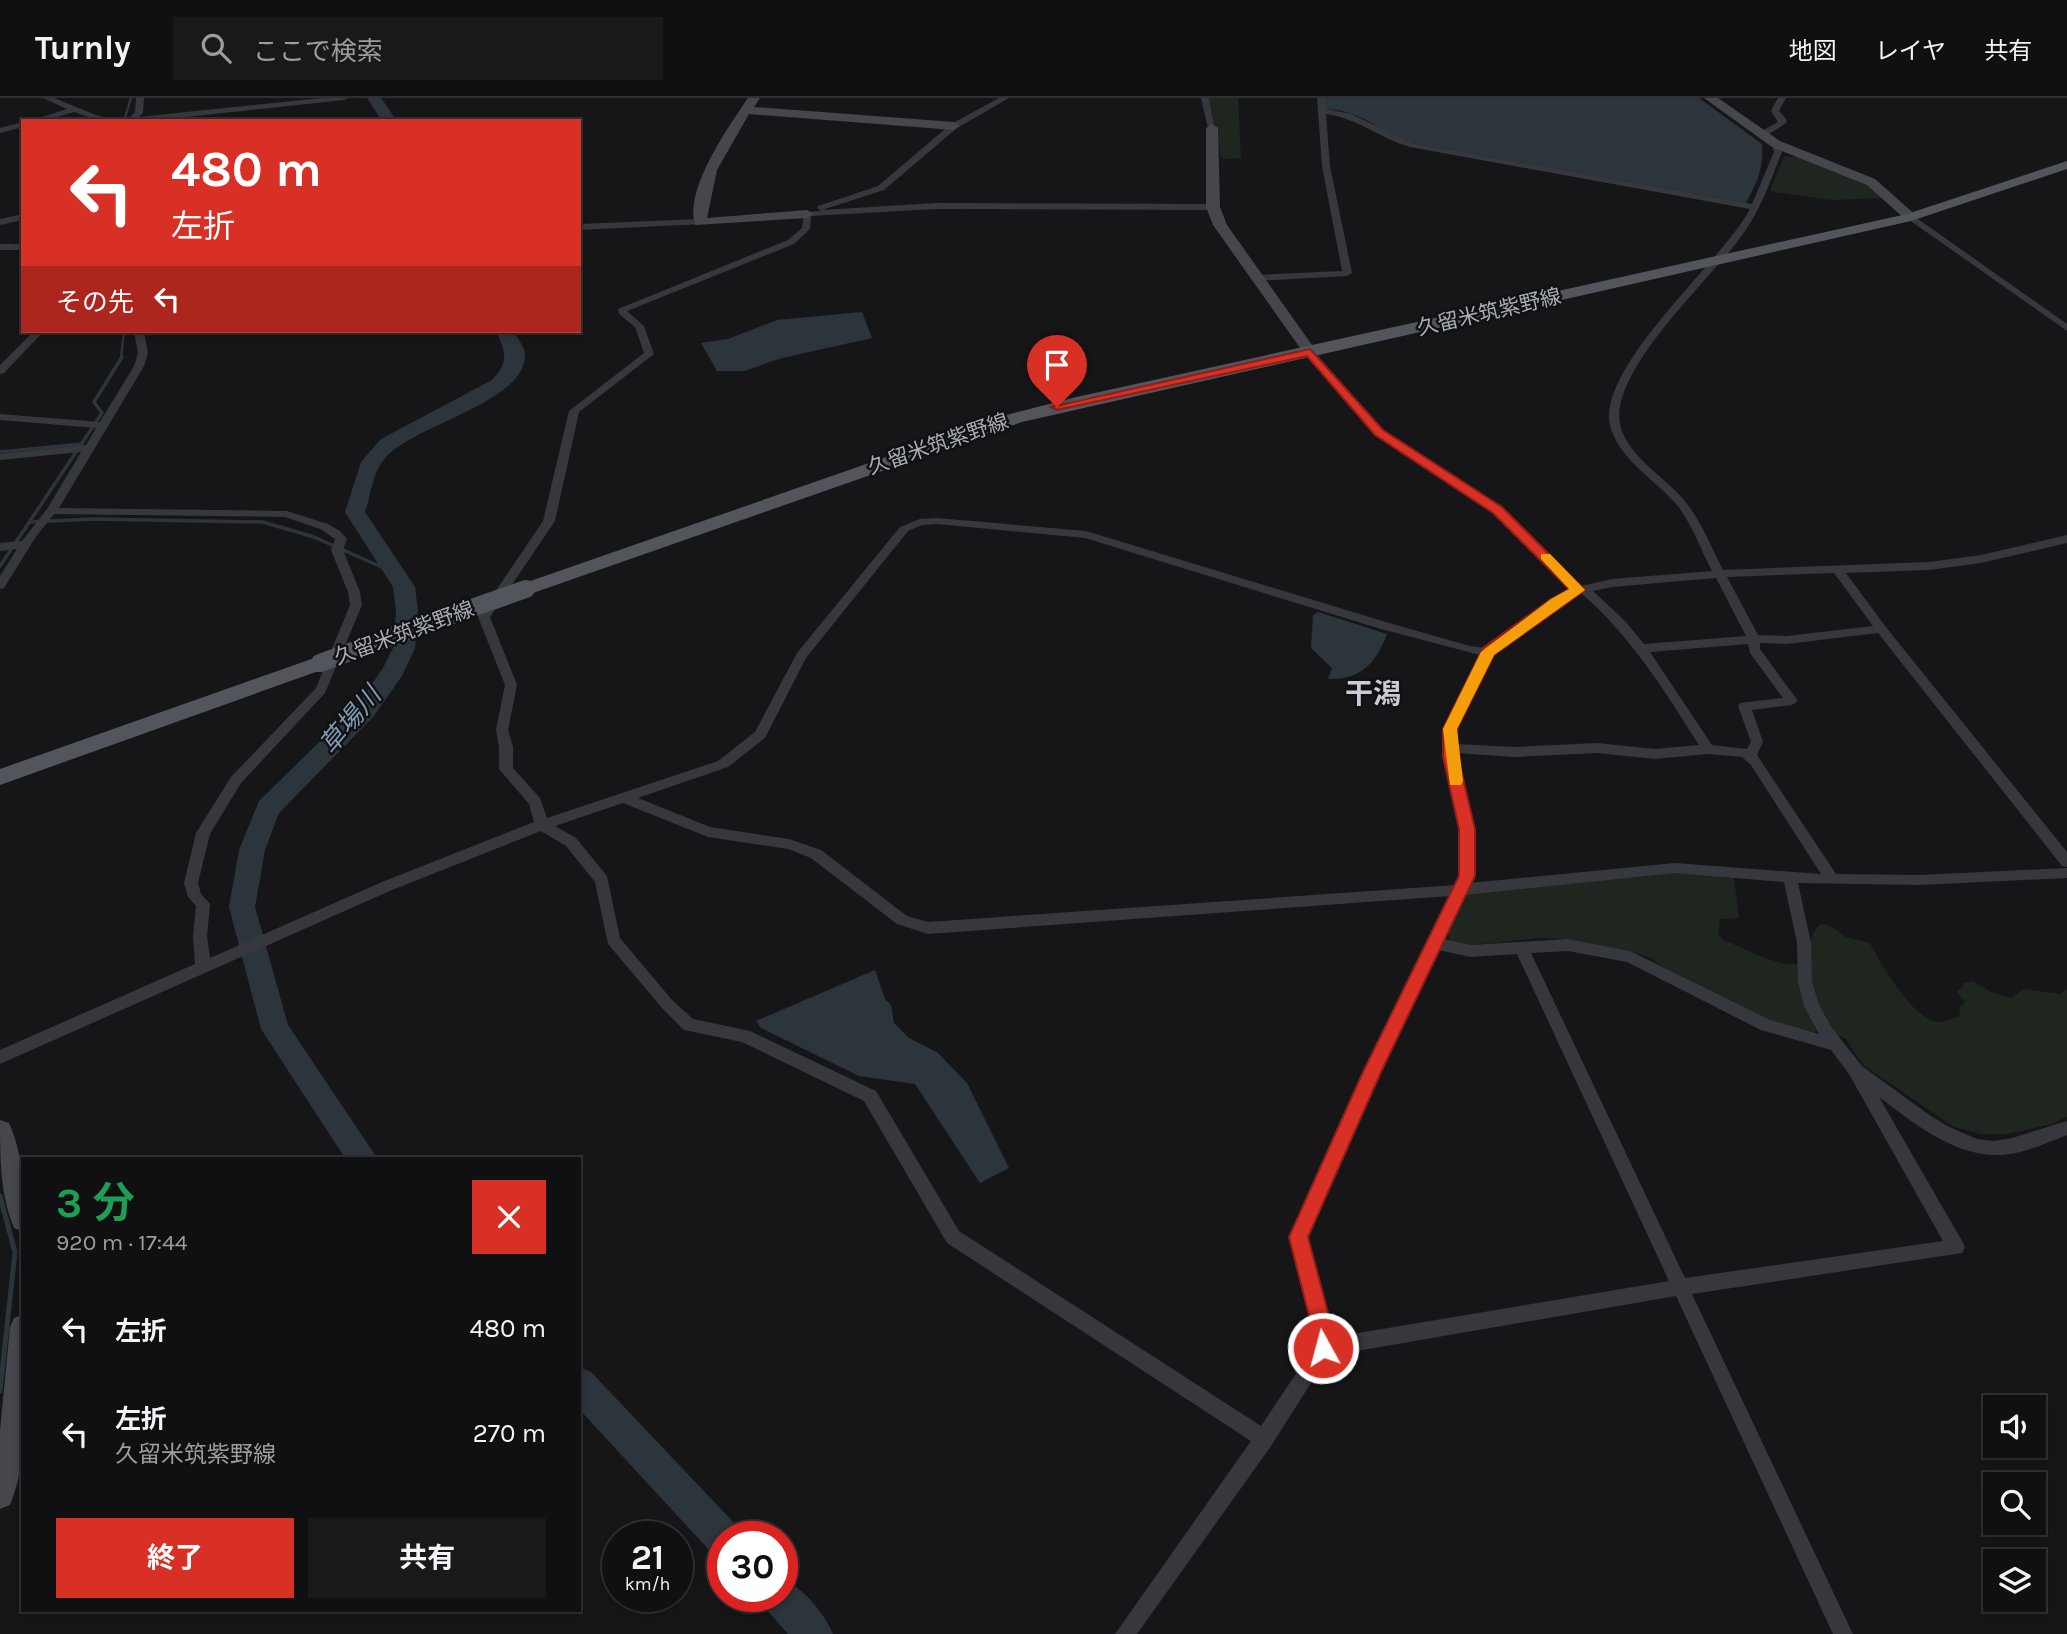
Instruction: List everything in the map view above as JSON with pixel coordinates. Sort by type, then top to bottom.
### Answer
[{"type":"main road","name":"久留米筑紫野線","points":[[0,777],[443,618],[1006,421],[1072,402],[1310,352],[1911,217],[2067,165]]},
{"type":"street","points":[[47,98],[108,119]]},
{"type":"street","points":[[133,119],[139,113],[140,98]]},
{"type":"street","points":[[142,119],[342,98]]},
{"type":"street","points":[[700,222],[703,187],[715,154],[754,98]]},
{"type":"street","points":[[807,214],[881,188],[954,126],[1005,98]]},
{"type":"street","points":[[1205,98],[1212,128],[1213,207],[1220,225],[1310,352],[1379,432],[1497,510],[1581,590],[1606,606],[1643,648],[1708,749]]},
{"type":"street","points":[[1256,278],[1347,273],[1326,166],[1321,98]]},
{"type":"street","points":[[1710,98],[1776,144],[1863,178],[1911,217],[2067,328]]},
{"type":"street","points":[[1763,134],[1782,123],[1783,120],[1775,111],[1782,98]]},
{"type":"street","points":[[41,119],[75,109]]},
{"type":"street","points":[[745,110],[954,126]]},
{"type":"street","points":[[1322,111],[1357,117],[1394,140],[1410,145],[1755,207]]},
{"type":"street","points":[[0,131],[21,125]]},
{"type":"street","points":[[1750,755],[1757,742],[1744,706],[1792,701],[1754,650],[1754,639],[1682,505],[1645,472],[1623,441],[1613,415],[1619,393],[1647,345],[1685,296],[1707,273],[1712,263],[1730,245],[1755,207],[1778,152],[1776,144]]},
{"type":"street","points":[[581,227],[936,206],[1213,207]]},
{"type":"street","points":[[807,214],[806,229],[791,242],[623,309],[622,312],[639,326],[649,354],[573,411],[549,521],[484,617],[511,685],[502,730],[506,747],[506,769],[536,802],[542,825],[571,842],[602,880],[613,940],[689,1026],[745,1036],[870,1096],[953,1237],[1264,1439]]},
{"type":"street","points":[[0,222],[21,218]]},
{"type":"street","points":[[0,247],[21,247]]},
{"type":"street","points":[[0,371],[37,333]]},
{"type":"street","points":[[0,585],[34,527],[51,511],[139,366],[143,353],[139,333]]},
{"type":"street","points":[[0,417],[104,425]]},
{"type":"street","points":[[0,457],[90,448]]},
{"type":"street","points":[[51,511],[287,514],[305,523],[328,528],[341,539],[337,550],[354,592],[356,605],[321,690],[236,780],[203,833],[191,883],[195,897],[203,904],[200,936],[207,964]]},
{"type":"street","points":[[0,1056],[285,929],[542,825],[627,799],[723,764],[760,735],[801,656],[904,529],[920,522],[937,521],[1086,534],[1385,626],[1470,650],[1488,652]]},
{"type":"street","points":[[1125,1634],[1264,1439],[1323,1348],[1325,1339],[1299,1237],[1372,1072],[1437,944],[1467,876],[1467,829],[1451,748],[1450,729],[1488,652],[1556,602],[1581,590],[1612,583],[1720,574],[1957,563],[2067,538]]},
{"type":"street","points":[[0,547],[26,544]]},
{"type":"street","points":[[1838,569],[1881,629],[2067,862]]},
{"type":"street","points":[[1643,648],[1754,639],[1787,640],[1881,629]]},
{"type":"street","points":[[1451,748],[1515,752],[1597,748],[1655,754],[1708,749],[1750,755],[1832,879]]},
{"type":"street","points":[[627,799],[708,832],[789,844],[816,853],[902,920],[928,928],[1460,890],[1675,868],[1832,879],[1985,878],[2067,873]]},
{"type":"street","points":[[1323,1348],[1681,1287],[1956,1247],[1855,1069],[1812,1006],[1805,982],[1804,943],[1790,878]]},
{"type":"street","points":[[1437,944],[1471,951],[1568,945],[1630,957],[1766,1025],[1837,1045]]},
{"type":"street","points":[[1521,947],[1843,1634]]},
{"type":"street","points":[[1855,1069],[1906,1110],[1978,1145],[1994,1148],[2046,1136],[2067,1128]]},
{"type":"street","points":[[0,1130],[21,1212]]},
{"type":"street","points":[[0,1495],[17,1415],[21,1356]]},
{"type":"shaded area","points":[[1209,98],[1238,98],[1241,158],[1224,159],[1221,156]]},
{"type":"shaded area","points":[[1324,98],[1699,98],[1762,144],[1761,168],[1746,203],[1411,143],[1350,113],[1325,109]]},
{"type":"shaded area","points":[[1784,156],[1797,157],[1870,185],[1883,198],[1831,200],[1774,192],[1770,190]]},
{"type":"shaded area","points":[[862,312],[872,338],[782,358],[744,371],[717,371],[701,343],[728,339],[777,320]]},
{"type":"shaded area","points":[[1318,612],[1387,634],[1378,653],[1366,668],[1340,679],[1328,679],[1332,668],[1311,648],[1313,615]]},
{"type":"shaded area","points":[[1675,872],[1734,877],[1739,918],[1720,919],[1718,934],[1723,940],[1770,960],[1799,964],[1816,929],[1820,924],[1829,925],[1846,937],[1870,943],[1909,1002],[1929,1019],[1938,1022],[1960,1016],[1959,1007],[1965,1002],[1957,992],[1965,983],[1973,981],[1991,992],[2011,998],[2024,989],[2060,994],[2067,989],[2067,1117],[2052,1124],[2007,1134],[1980,1134],[1954,1127],[1863,1065],[1845,1038],[1823,1030],[1809,1033],[1771,1021],[1666,969],[1649,957],[1567,939],[1540,938],[1471,945],[1450,941],[1448,934],[1468,894]]},
{"type":"shaded area","points":[[875,970],[885,999],[891,1005],[894,1023],[909,1038],[938,1053],[967,1083],[1009,1168],[980,1183],[915,1084],[859,1076],[761,1028],[756,1021]]},
{"type":"waterway","points":[[125,119],[131,98]]},
{"type":"waterway","name":"草場川","points":[[374,98],[389,119]]},
{"type":"waterway","points":[[121,358],[124,333]]},
{"type":"waterway","name":"草場川","points":[[361,1157],[275,1029],[242,907],[252,850],[268,808],[365,711],[394,670],[404,648],[407,612],[404,587],[355,512],[372,462],[388,443],[479,397],[512,371],[516,355],[506,333]]},
{"type":"waterway","points":[[81,444],[102,413],[94,402],[122,357]]},
{"type":"waterway","points":[[0,452],[81,444]]},
{"type":"waterway","points":[[0,566],[81,444]]},
{"type":"waterway","points":[[30,522],[93,519],[263,522],[314,537],[395,573]]},
{"type":"waterway","points":[[0,1196],[15,1252],[0,1391]]},
{"type":"waterway","name":"草場川","points":[[581,1386],[707,1521]]},
{"type":"waterway","name":"草場川","points":[[794,1612],[814,1634]]},
{"type":"slow traffic","points":[[1455,781],[1450,729],[1459,706],[1487,659],[1488,652],[1515,630],[1578,590],[1545,556]]},
{"type":"district","name":"干潟","points":[[1373,693]]},
{"type":"route","points":[[1057,407],[1310,352],[1379,432],[1403,451],[1497,510],[1578,590],[1515,630],[1488,652],[1487,659],[1459,706],[1450,729],[1451,757],[1467,829],[1467,876],[1437,944],[1372,1072],[1299,1237],[1325,1339],[1323,1348]]}]
